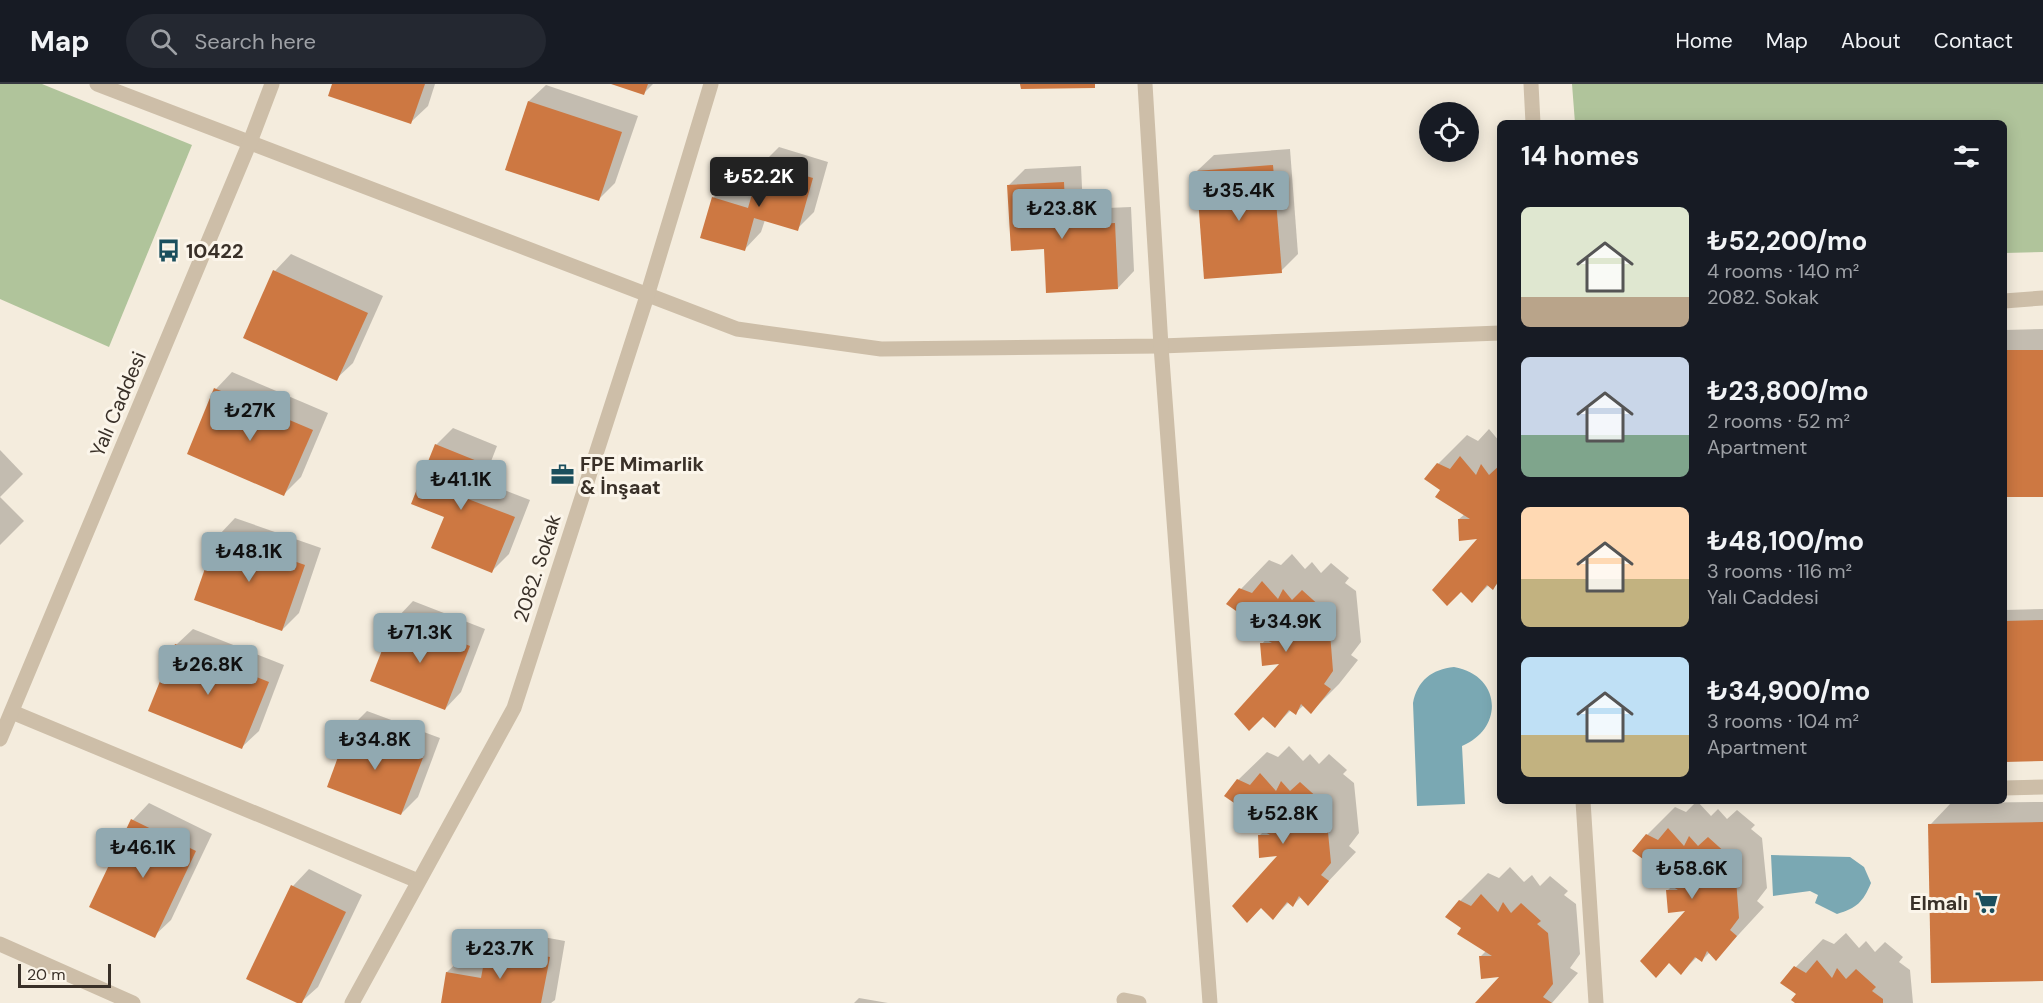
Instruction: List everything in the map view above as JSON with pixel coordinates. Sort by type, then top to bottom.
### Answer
[{"type":"street","points":[[97,84],[737,329],[881,350],[1161,346],[1497,333]]},
{"type":"street","name":"Yalı Caddesi","points":[[0,739],[250,142],[272,84]]},
{"type":"street","name":"2082. Sokak","points":[[352,1003],[514,708],[647,296],[711,84]]},
{"type":"street","points":[[1145,84],[1161,346],[1210,1003]]},
{"type":"street","points":[[1531,84],[1533,120]]},
{"type":"street","points":[[2007,301],[2043,298]]},
{"type":"street","points":[[12,712],[418,881]]},
{"type":"street","points":[[2007,788],[2043,787]]},
{"type":"street","points":[[1583,804],[1596,1003]]},
{"type":"street","points":[[0,944],[134,1003]]},
{"type":"green space","points":[[0,84],[42,84],[192,145],[109,347],[0,299]]},
{"type":"green space","points":[[1572,84],[2043,84],[2043,252],[2007,253],[2007,120],[1575,120]]},
{"type":"water","points":[[1454,667],[1470,672],[1481,680],[1489,691],[1492,703],[1491,715],[1486,727],[1476,738],[1462,746],[1465,804],[1417,806],[1413,703],[1415,695],[1422,682],[1432,673]]},
{"type":"water","points":[[1771,855],[1850,857],[1864,867],[1871,883],[1858,903],[1837,914],[1815,903],[1818,895],[1810,891],[1773,896]]},
{"type":"building","points":[[332,84],[425,84],[411,124],[328,96]]},
{"type":"building","points":[[611,84],[648,84],[644,95]]},
{"type":"building","points":[[1020,84],[1095,84],[1095,88],[1021,89]]},
{"type":"building","points":[[528,101],[622,132],[599,201],[505,170]]},
{"type":"building","points":[[761,163],[813,178],[798,231],[754,218],[745,251],[700,238],[712,197],[748,208]]},
{"type":"building","points":[[1273,165],[1282,273],[1204,279],[1196,171]]},
{"type":"building","points":[[1064,182],[1066,225],[1115,223],[1118,289],[1046,293],[1044,249],[1011,251],[1007,185]]},
{"type":"building","points":[[273,270],[368,313],[337,381],[243,338]]},
{"type":"building","points":[[2007,350],[2043,350],[2043,497],[2007,497]]},
{"type":"building","points":[[214,388],[313,430],[284,496],[187,454]]},
{"type":"building","points":[[435,444],[482,463],[468,499],[515,517],[492,573],[431,548],[444,517],[411,504]]},
{"type":"building","points":[[1460,456],[1476,475],[1481,464],[1489,475],[1497,468],[1497,583],[1493,590],[1487,585],[1472,603],[1461,592],[1447,606],[1432,590],[1477,539],[1459,541],[1458,519],[1470,519],[1435,497],[1440,490],[1424,479],[1437,463],[1450,469]]},
{"type":"building","points":[[217,534],[305,565],[282,631],[194,600]]},
{"type":"building","points":[[1262,581],[1278,599],[1283,589],[1292,600],[1302,590],[1322,608],[1318,612],[1329,620],[1333,671],[1324,684],[1331,689],[1311,714],[1301,704],[1296,715],[1289,710],[1275,728],[1263,717],[1249,731],[1234,714],[1279,664],[1262,666],[1260,643],[1272,643],[1237,622],[1242,615],[1226,604],[1239,588],[1252,593]]},
{"type":"building","points":[[395,617],[470,646],[445,710],[370,681]]},
{"type":"building","points":[[2043,620],[2043,761],[2007,762],[2007,621]]},
{"type":"building","points":[[175,644],[269,682],[242,749],[148,711]]},
{"type":"building","points":[[349,727],[424,755],[401,815],[327,787]]},
{"type":"building","points":[[1260,773],[1276,791],[1281,781],[1290,791],[1300,782],[1320,800],[1316,803],[1326,812],[1331,863],[1321,875],[1329,881],[1308,906],[1299,896],[1293,907],[1287,902],[1273,920],[1261,908],[1247,923],[1232,906],[1277,856],[1259,858],[1258,835],[1270,835],[1235,813],[1240,807],[1224,796],[1237,779],[1250,785]]},
{"type":"building","points":[[131,819],[196,851],[155,938],[89,907]]},
{"type":"building","name":"Elmalı","points":[[2043,822],[2043,981],[1931,983],[1928,824]]},
{"type":"building","points":[[1668,828],[1684,846],[1689,836],[1698,846],[1708,837],[1728,855],[1724,858],[1735,867],[1739,918],[1730,930],[1737,936],[1716,961],[1707,951],[1702,962],[1695,957],[1681,975],[1669,963],[1656,978],[1640,961],[1685,911],[1668,913],[1666,890],[1678,890],[1643,868],[1647,862],[1632,851],[1646,834],[1658,840]]},
{"type":"building","points":[[291,885],[346,912],[302,1003],[297,1003],[246,979]]},
{"type":"building","points":[[1481,894],[1498,912],[1503,902],[1511,913],[1521,903],[1541,921],[1537,924],[1548,933],[1553,984],[1543,997],[1552,1003],[1475,1003],[1499,977],[1481,979],[1479,956],[1492,956],[1457,934],[1461,928],[1445,917],[1459,900],[1471,906]]},
{"type":"building","points":[[487,946],[550,957],[541,1003],[441,1003],[446,972],[481,978]]},
{"type":"building","points":[[1817,960],[1832,978],[1837,968],[1846,979],[1856,969],[1876,987],[1872,991],[1883,999],[1883,1003],[1795,1003],[1791,1000],[1796,994],[1780,983],[1794,966],[1806,973]]},
{"type":"place","name":"10422","points":[[168,251]]},
{"type":"place","name":"FPE Mimarlik & İnşaat","points":[[562,475]]},
{"type":"place","name":"Elmalı","points":[[1986,903]]}]
